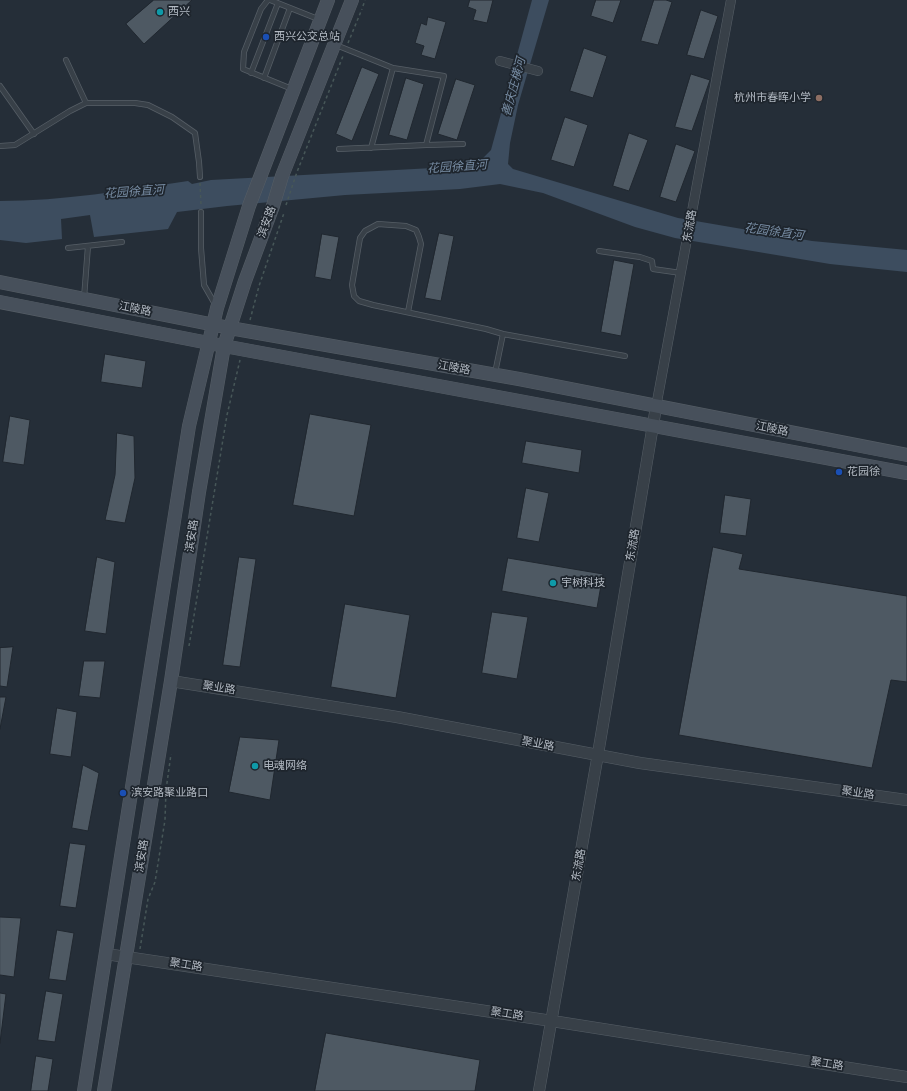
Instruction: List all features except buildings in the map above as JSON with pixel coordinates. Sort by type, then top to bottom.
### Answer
[{"type":"main road","name":"滨安路","points":[[84,1091],[189,426],[217,308],[249,206],[328,0]]},
{"type":"main road","name":"滨安路","points":[[104,1091],[133,957],[199,492],[224,346],[282,176],[340,47],[352,0]]},
{"type":"main road","name":"江陵路","points":[[0,282],[230,328],[495,375],[907,455]]},
{"type":"main road","name":"江陵路","points":[[0,302],[243,350],[907,473]]},
{"type":"street","name":"东流路","points":[[539,1091],[598,754],[656,407],[730,0]]},
{"type":"street","points":[[500,61],[538,71]]},
{"type":"street","name":"聚业路","points":[[171,681],[397,717],[640,763],[907,800]]},
{"type":"street","name":"聚工路","points":[[106,954],[552,1021],[907,1077]]},
{"type":"lane","points":[[293,90],[243,69],[243,54],[261,9],[269,0],[320,20]]},
{"type":"lane","points":[[251,73],[278,3]]},
{"type":"lane","points":[[264,78],[290,8]]},
{"type":"lane","points":[[340,47],[393,68],[444,76],[426,145]]},
{"type":"lane","points":[[66,60],[86,103]]},
{"type":"lane","points":[[371,148],[393,68]]},
{"type":"lane","points":[[0,86],[34,134]]},
{"type":"lane","points":[[0,146],[15,145],[70,111],[86,103],[135,103],[148,105],[172,117],[195,133],[200,177]]},
{"type":"lane","points":[[339,149],[463,144]]},
{"type":"lane","points":[[201,212],[201,248],[204,285],[217,308]]},
{"type":"lane","points":[[408,312],[421,244],[419,236],[416,230],[406,226],[378,224],[365,231],[360,238],[352,286],[354,296],[359,301],[503,334],[625,356]]},
{"type":"lane","points":[[68,248],[122,242]]},
{"type":"lane","points":[[84,298],[88,246]]},
{"type":"lane","points":[[599,251],[652,261],[653,269],[681,273]]},
{"type":"lane","points":[[495,375],[503,334]]},
{"type":"path","points":[[247,331],[259,286],[340,47],[365,0]]},
{"type":"path","points":[[200,177],[201,212]]},
{"type":"path","points":[[188,651],[227,415],[243,350]]},
{"type":"path","points":[[133,957],[148,899],[156,882],[165,820],[166,790],[172,752]]},
{"type":"water","points":[[532,0],[549,0],[518,105],[510,143],[508,164],[513,169],[678,218],[812,241],[907,250],[907,272],[830,264],[675,238],[635,227],[543,193],[500,184],[460,189],[345,195],[177,212],[168,229],[94,237],[90,215],[61,219],[62,239],[26,243],[0,240],[0,201],[24,201],[71,197],[188,181],[192,184],[211,180],[470,166],[479,162],[491,150]]},
{"type":"place","name":"西兴","points":[[160,12]]},
{"type":"place","name":"西兴公交总站","points":[[266,37]]},
{"type":"place","name":"杭州市春晖小学","points":[[819,98]]},
{"type":"place","name":"花园徐","points":[[839,472]]},
{"type":"place","name":"宇树科技","points":[[553,583]]},
{"type":"place","name":"电魂网络","points":[[255,766]]},
{"type":"place","name":"滨安路聚业路口","points":[[123,793]]},
{"type":"water label","name":"善庆庄横河","points":[[514,87]]},
{"type":"water label","name":"花园徐直河","points":[[457,167]]},
{"type":"water label","name":"花园徐直河","points":[[134,192]]},
{"type":"water label","name":"花园徐直河","points":[[774,232]]}]
